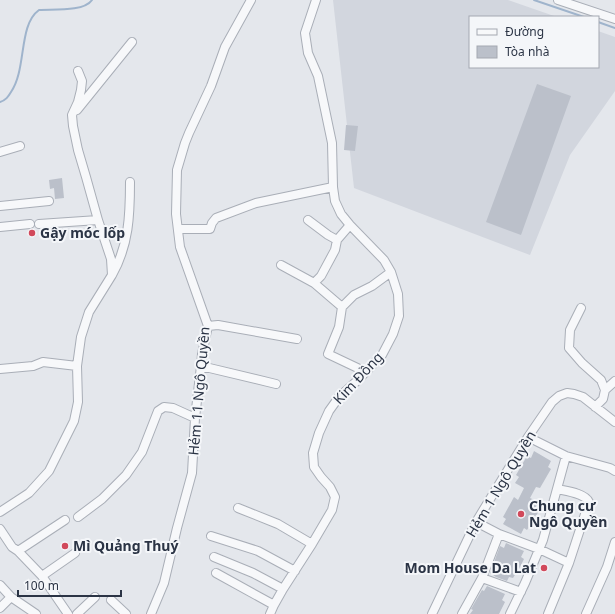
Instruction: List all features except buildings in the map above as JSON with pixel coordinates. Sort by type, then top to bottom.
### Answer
[{"type":"street","name":"Hẻm 11 Ngô Quyền","points":[[151,614],[164,583],[192,472],[195,418],[201,366],[208,326],[180,247],[176,214],[177,170],[185,143],[211,86],[225,47],[251,0]]},
{"type":"street","name":"Kim Đồng","points":[[270,614],[283,589],[332,510],[335,496],[330,487],[321,478],[314,467],[313,453],[319,433],[329,410],[339,396],[366,372],[382,355],[394,334],[399,316],[398,294],[391,272],[384,260],[341,214],[335,201],[333,187],[332,143],[318,76],[308,53],[305,33],[316,0]]},
{"type":"street","points":[[558,0],[573,3],[615,19]]},
{"type":"street","points":[[72,115],[132,42]]},
{"type":"street","points":[[78,71],[82,81],[78,102],[72,115],[73,126],[78,150],[111,259],[112,275]]},
{"type":"street","points":[[0,152],[20,146]]},
{"type":"street","points":[[0,512],[29,493],[49,471],[74,421],[78,402],[77,366],[81,337],[89,312],[119,264],[124,249],[130,210],[130,182]]},
{"type":"street","points":[[178,229],[210,229],[216,218],[256,203],[333,187]]},
{"type":"street","points":[[0,206],[49,201]]},
{"type":"street","points":[[39,224],[98,220]]},
{"type":"street","points":[[308,220],[337,240]]},
{"type":"street","points":[[0,227],[30,224]]},
{"type":"street","points":[[314,283],[321,276],[335,250],[337,240],[350,225]]},
{"type":"street","points":[[281,265],[314,283],[342,307]]},
{"type":"street","points":[[366,372],[328,354],[339,327],[342,307],[354,295],[372,286],[391,272]]},
{"type":"street","points":[[581,308],[570,330],[569,348],[582,364],[601,380],[605,390]]},
{"type":"street","points":[[208,326],[218,325],[297,339]]},
{"type":"street","points":[[0,369],[33,366],[43,362],[77,366]]},
{"type":"street","points":[[201,366],[276,384]]},
{"type":"street","points":[[595,407],[602,399],[605,390],[615,382]]},
{"type":"street","name":"Hẻm 1 Ngô Quyền","points":[[432,614],[476,522],[528,437],[552,402],[559,396],[567,393],[574,394],[583,397],[615,422]]},
{"type":"street","points":[[78,517],[102,499],[126,475],[142,452],[158,411],[164,407],[174,408],[195,418]]},
{"type":"street","points":[[528,437],[566,456],[610,468],[615,471]]},
{"type":"street","points":[[510,614],[543,540],[566,456]]},
{"type":"street","points":[[548,614],[569,563],[589,502],[587,498],[581,495],[557,489]]},
{"type":"street","points":[[238,508],[278,524],[312,544]]},
{"type":"street","points":[[18,551],[65,520]]},
{"type":"street","points":[[476,522],[499,534],[539,549],[569,563]]},
{"type":"street","points":[[0,529],[12,547],[18,551],[42,576],[68,614]]},
{"type":"street","points":[[462,614],[482,578],[499,534]]},
{"type":"street","points":[[211,536],[258,551],[295,571]]},
{"type":"street","points":[[586,614],[607,567],[615,542]]},
{"type":"street","points":[[42,576],[75,553]]},
{"type":"street","points":[[214,557],[253,573],[283,589]]},
{"type":"street","points":[[216,573],[274,605]]},
{"type":"street","points":[[482,578],[521,592]]},
{"type":"street","points":[[0,585],[11,596],[36,614]]},
{"type":"street","points":[[0,608],[11,596]]},
{"type":"street","points":[[77,614],[95,597]]},
{"type":"street","points":[[111,600],[126,614]]},
{"type":"shaded area","points":[[333,0],[508,0],[554,16],[469,16],[469,68],[599,68],[599,31],[615,37],[615,91],[570,155],[530,255],[354,188]]},
{"type":"waterway","points":[[0,102],[8,97],[16,82],[25,36],[32,17],[39,10],[75,8],[88,4],[92,0]]},
{"type":"waterway","points":[[534,0],[581,16]]},
{"type":"waterway","points":[[599,22],[615,28]]},
{"type":"place","name":"Gậy móc lốp","points":[[32,233]]},
{"type":"place","name":"Chung cư Ngô Quyền","points":[[521,514]]},
{"type":"place","name":"Mì Quảng Thuý","points":[[65,546]]},
{"type":"place","name":"Mom House Da Lat","points":[[544,568]]}]
